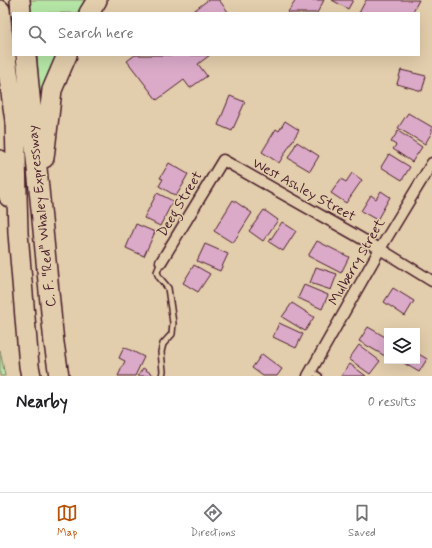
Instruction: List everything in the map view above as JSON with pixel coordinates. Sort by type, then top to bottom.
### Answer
[{"type":"highway","points":[[20,0],[21,12]]},
{"type":"highway","name":"C. F. “Red” Whaley Expressway","points":[[0,10],[15,121],[18,233],[31,376]]},
{"type":"highway","name":"C. F. “Red” Whaley Expressway","points":[[26,56],[54,343],[59,376]]},
{"type":"highway","points":[[40,194],[52,90],[67,56]]},
{"type":"highway","points":[[0,160],[18,233]]},
{"type":"street","name":"West Ashley Street","points":[[223,160],[380,248],[432,281]]},
{"type":"street","name":"Deeg Street","points":[[161,262],[223,160]]},
{"type":"street","name":"Mulberry Street","points":[[313,374],[380,248],[432,163]]},
{"type":"lane","points":[[161,262],[157,272],[168,288],[173,324],[172,334],[163,344],[161,352],[163,371],[162,376]]},
{"type":"green space","points":[[30,0],[86,0],[78,12],[31,12]]},
{"type":"green space","points":[[37,56],[56,56],[42,101],[40,102]]},
{"type":"green space","points":[[0,350],[5,376],[0,376]]},
{"type":"building","points":[[208,0],[219,0],[228,12],[192,12]]},
{"type":"building","points":[[296,0],[324,0],[318,12],[288,12]]},
{"type":"building","points":[[332,0],[353,0],[348,9]]},
{"type":"building","points":[[366,0],[419,0],[413,12],[360,12]]},
{"type":"building","points":[[134,56],[209,56],[198,64],[207,76],[190,88],[184,80],[157,100],[127,61]]},
{"type":"building","points":[[401,70],[426,76],[422,91],[397,84]]},
{"type":"building","points":[[230,96],[245,102],[232,131],[218,125]]},
{"type":"building","points":[[408,113],[432,127],[432,132],[425,144],[398,128]]},
{"type":"building","points":[[285,121],[299,130],[279,163],[262,152],[276,129],[279,131]]},
{"type":"building","points":[[398,131],[422,147],[412,162],[393,149],[396,145],[391,142]]},
{"type":"building","points":[[297,142],[319,156],[310,171],[288,158]]},
{"type":"building","points":[[389,154],[410,167],[402,180],[381,167]]},
{"type":"building","points":[[169,163],[188,174],[176,196],[159,186],[163,179],[160,178]]},
{"type":"building","points":[[352,173],[362,180],[346,203],[331,193],[341,179],[346,182]]},
{"type":"building","points":[[381,191],[390,197],[377,220],[361,211],[371,195],[376,199]]},
{"type":"building","points":[[157,193],[173,201],[160,226],[144,218]]},
{"type":"building","points":[[233,200],[252,213],[233,243],[214,231]]},
{"type":"building","points":[[264,210],[278,220],[263,241],[249,231]]},
{"type":"building","points":[[282,222],[296,231],[283,251],[269,242]]},
{"type":"building","points":[[136,224],[155,232],[144,256],[126,248]]},
{"type":"building","points":[[317,241],[349,257],[341,273],[308,256]]},
{"type":"building","points":[[205,244],[228,254],[220,271],[197,261]]},
{"type":"building","points":[[194,265],[210,274],[198,292],[183,283]]},
{"type":"building","points":[[316,267],[337,274],[331,290],[310,283]]},
{"type":"building","points":[[304,285],[328,295],[322,309],[298,298]]},
{"type":"building","points":[[393,288],[414,301],[405,316],[384,302]]},
{"type":"building","points":[[292,303],[314,317],[305,331],[282,317]]},
{"type":"building","points":[[279,323],[303,334],[296,348],[273,337]]},
{"type":"building","points":[[368,327],[384,336],[384,355],[359,341]]},
{"type":"building","points":[[359,345],[380,361],[370,374],[349,359]]},
{"type":"building","points":[[124,347],[144,357],[135,376],[118,376],[125,361],[119,358]]},
{"type":"building","points":[[262,354],[282,369],[277,376],[263,376],[252,368]]},
{"type":"building","points":[[420,355],[427,359],[419,372],[405,364],[420,364]]},
{"type":"building","points":[[350,364],[366,376],[341,376]]},
{"type":"building","points":[[143,368],[155,376],[138,376]]}]
